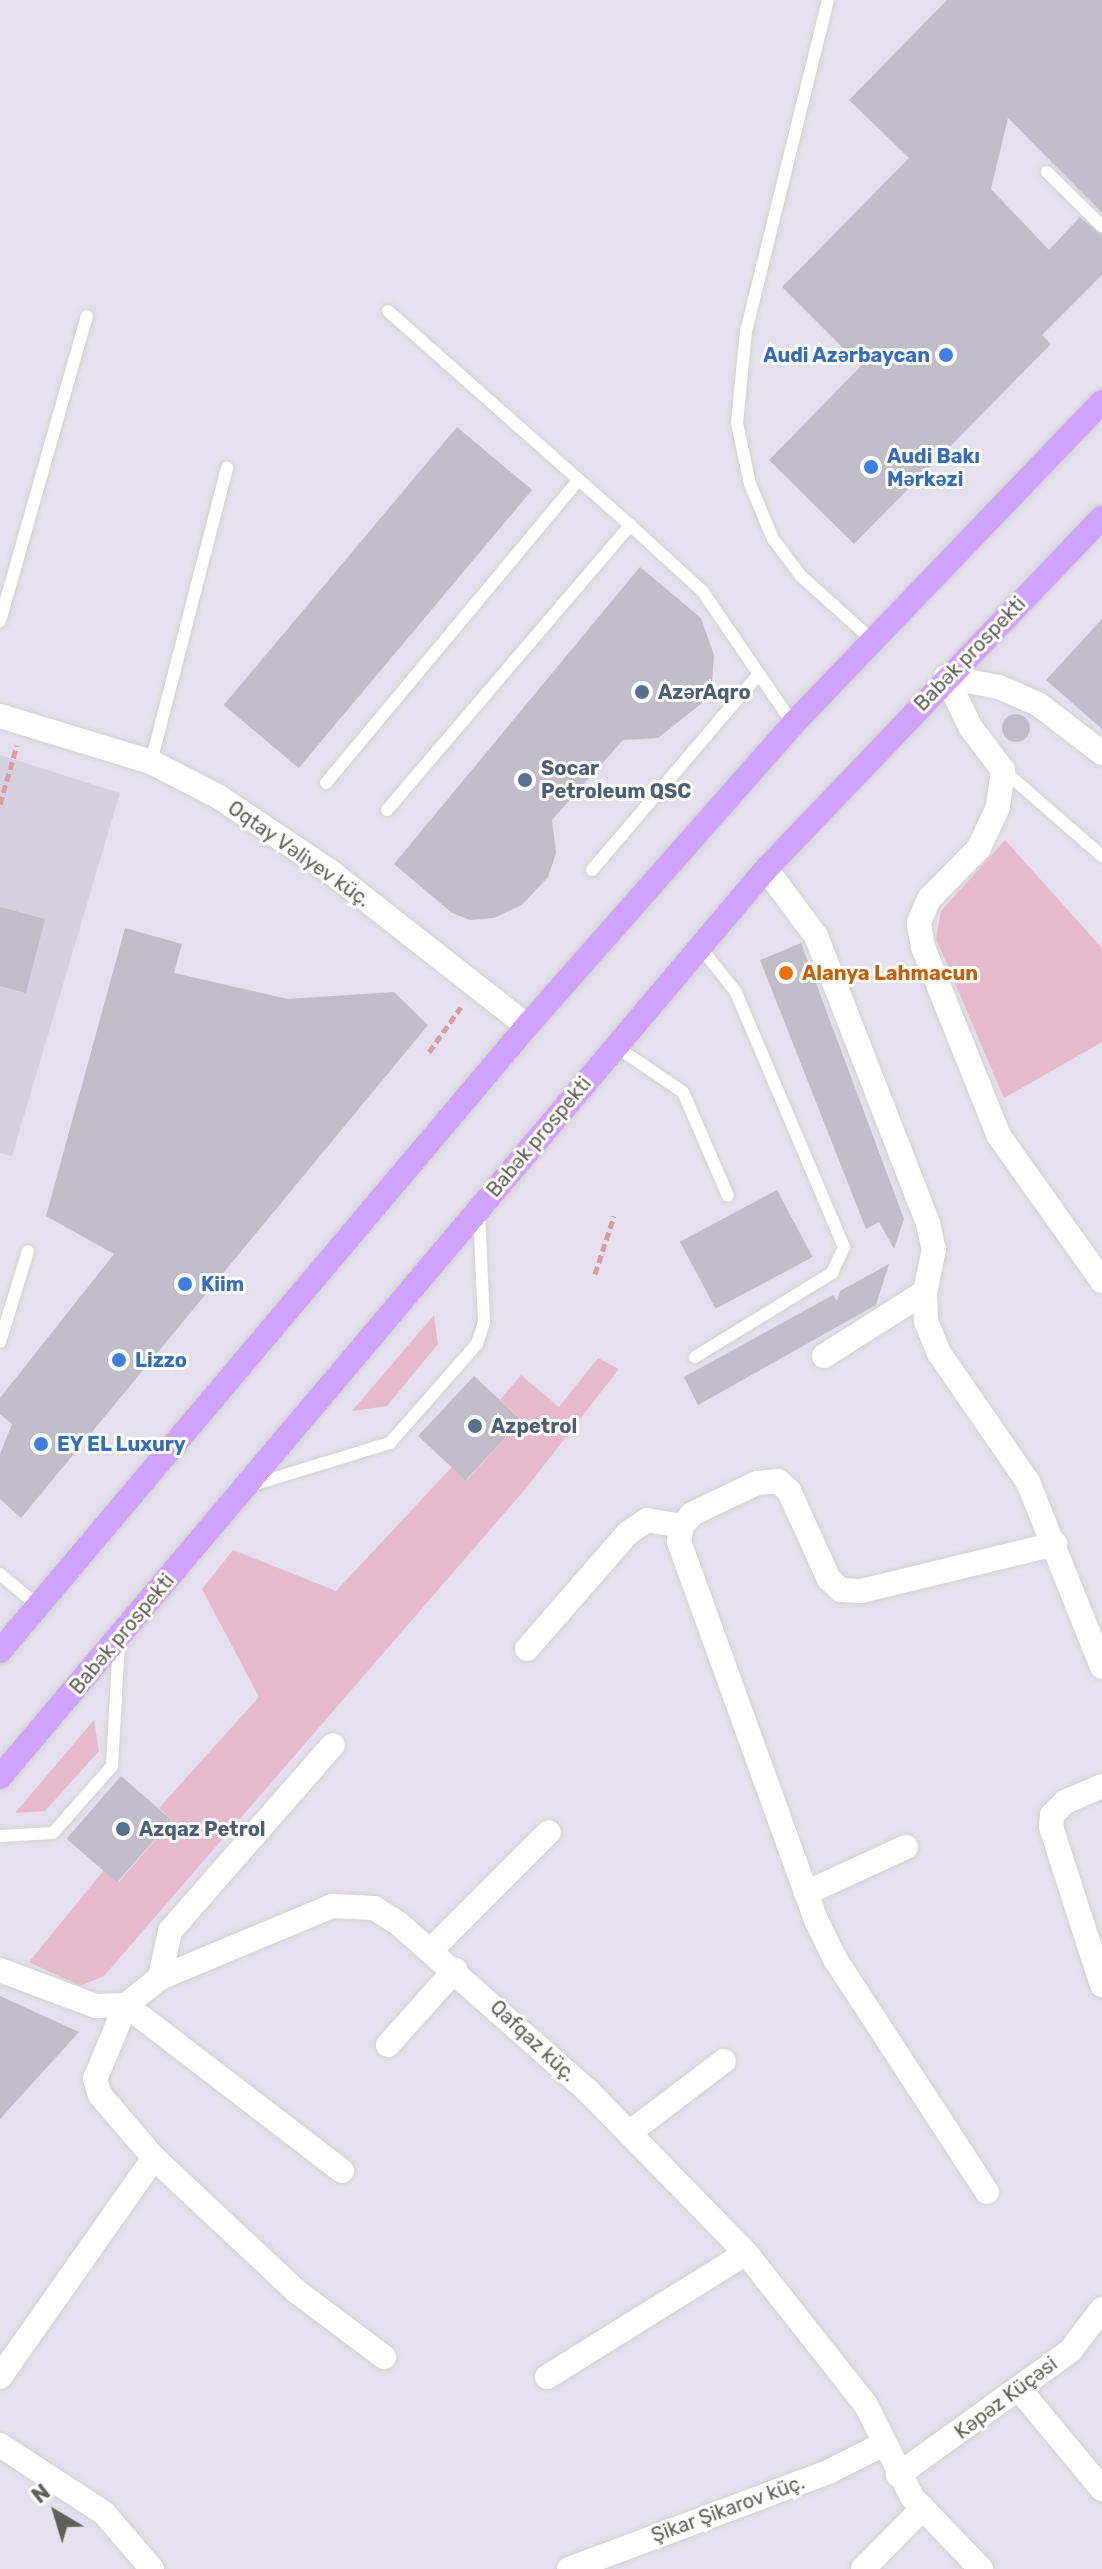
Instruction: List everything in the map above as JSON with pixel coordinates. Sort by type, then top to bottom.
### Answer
[{"type":"main road","points":[[0,1651],[527,1026],[793,724],[871,639],[1102,402]]},
{"type":"main road","name":"Babək prospekti","points":[[0,1777],[766,869],[946,677],[1102,518]]},
{"type":"street","points":[[946,677],[999,687],[1038,704],[1102,753]]},
{"type":"street","points":[[946,677],[971,728],[1003,770],[998,807],[979,848],[929,899],[919,923],[923,947],[999,1136],[1102,1281]]},
{"type":"street","name":"Oqtay Vəliyev küç.","points":[[0,716],[151,762],[266,825],[527,1026]]},
{"type":"street","points":[[766,869],[816,936],[928,1224],[934,1249],[925,1292],[926,1321],[939,1353],[1028,1482],[1102,1667]]},
{"type":"street","points":[[824,1356],[925,1292]]},
{"type":"street","points":[[527,1649],[628,1533],[647,1520],[682,1526],[705,1508],[757,1483],[778,1481],[789,1491],[829,1579],[841,1590],[861,1591],[1055,1544]]},
{"type":"street","points":[[682,1526],[681,1556],[806,1893],[835,1959],[987,2192]]},
{"type":"street","points":[[160,1978],[170,1931],[333,1745]]},
{"type":"street","points":[[1102,1786],[1065,1802],[1052,1815],[1051,1827],[1102,1985]]},
{"type":"street","points":[[432,1949],[549,1832]]},
{"type":"street","points":[[806,1893],[906,1847]]},
{"type":"street","name":"Qafqaz küç.","points":[[126,2005],[160,1978],[272,1928],[353,1903],[374,1908],[432,1949],[455,1970],[629,2133],[746,2253],[849,2381],[898,2475],[922,2509],[981,2569]]},
{"type":"street","points":[[0,1970],[96,2006],[126,2005],[342,2171]]},
{"type":"street","points":[[388,2045],[455,1970]]},
{"type":"street","points":[[126,2005],[95,2079],[100,2095],[154,2158],[296,2291],[384,2357]]},
{"type":"street","points":[[629,2133],[724,2061]]},
{"type":"street","points":[[0,2377],[154,2158]]},
{"type":"street","points":[[547,2377],[746,2253]]},
{"type":"street","name":"Kəpəz Küçəsi","points":[[898,2475],[1071,2350],[1102,2309]]},
{"type":"street","points":[[1019,2389],[1102,2489]]},
{"type":"street","name":"Şikar Şikarov küç.","points":[[569,2569],[828,2472],[884,2444]]},
{"type":"street","points":[[0,2445],[104,2513],[152,2569]]},
{"type":"street","points":[[863,2569],[922,2509]]},
{"type":"lane","points":[[828,0],[746,331],[737,423],[750,484],[773,539],[801,576],[871,639]]},
{"type":"lane","points":[[1047,172],[1102,226]]},
{"type":"lane","points":[[388,311],[703,592],[793,724]]},
{"type":"lane","points":[[0,621],[87,316]]},
{"type":"lane","points":[[151,762],[227,468]]},
{"type":"lane","points":[[326,783],[578,481]]},
{"type":"lane","points":[[387,810],[630,525]]},
{"type":"lane","points":[[592,870],[759,674]]},
{"type":"lane","points":[[1003,770],[1102,856]]},
{"type":"lane","points":[[695,1357],[832,1273],[844,1247],[736,992],[700,947]]},
{"type":"lane","points":[[615,1046],[683,1092],[728,1196]]},
{"type":"lane","points":[[246,1487],[390,1443],[477,1344],[484,1322],[479,1209]]},
{"type":"lane","points":[[0,1342],[28,1251]]},
{"type":"lane","points":[[0,1574],[38,1606]]},
{"type":"lane","points":[[0,1836],[53,1833],[112,1766],[119,1638]]},
{"type":"path","points":[[0,804],[25,722]]},
{"type":"path","points":[[429,1052],[463,1004]]},
{"type":"path","points":[[595,1274],[614,1216]]},
{"type":"shaded area","points":[[0,755],[120,793],[12,1156],[0,1153]]},
{"type":"shaded area","points":[[1005,840],[1102,948],[1102,1042],[1004,1098],[936,939],[941,911]]},
{"type":"shaded area","points":[[434,1315],[438,1344],[387,1406],[352,1411]]},
{"type":"shaded area","points":[[598,1358],[619,1369],[527,1487],[104,1976],[80,1986],[29,1962],[104,1870],[119,1882],[172,1820],[159,1808],[259,1697],[202,1589],[233,1550],[336,1591],[452,1467],[467,1480],[522,1420],[500,1400],[521,1375],[559,1407]]},
{"type":"shaded area","points":[[94,1720],[99,1751],[45,1811],[15,1813]]},
{"type":"building","points":[[947,0],[1102,0],[1102,213],[1008,118],[991,189],[1049,250],[1080,217],[1102,235],[1102,275],[1042,335],[1051,344],[854,544],[769,460],[861,366],[782,287],[909,158],[849,100]]},
{"type":"building","points":[[457,427],[532,490],[299,768],[224,705]]},
{"type":"building","name":"Socar Petroleum QSC","points":[[640,567],[701,618],[714,655],[712,683],[702,703],[658,738],[623,740],[552,820],[556,853],[548,877],[522,905],[494,918],[470,920],[452,913],[394,864]]},
{"type":"building","points":[[1102,619],[1102,729],[1046,680]]},
{"type":"building","points":[[1016,714],[1026,718],[1030,728],[1026,738],[1016,742],[1006,738],[1002,728],[1006,718]]},
{"type":"building","points":[[0,907],[45,919],[26,993],[0,986]]},
{"type":"building","points":[[125,928],[182,944],[174,973],[288,999],[394,992],[428,1025],[21,1518],[0,1499],[0,1454],[12,1424],[0,1414],[0,1398],[114,1254],[46,1216]]},
{"type":"building","points":[[801,943],[904,1219],[894,1249],[879,1222],[866,1229],[760,960]]},
{"type":"building","points":[[777,1190],[813,1257],[716,1309],[680,1242]]},
{"type":"building","points":[[889,1264],[876,1305],[698,1405],[684,1377],[833,1295],[837,1301],[840,1291]]},
{"type":"building","points":[[474,1376],[522,1420],[466,1480],[418,1436]]},
{"type":"building","points":[[121,1776],[172,1820],[117,1883],[67,1839]]},
{"type":"building","points":[[0,1996],[79,2032],[0,2119]]},
{"type":"place","name":"Audi Azərbaycan","points":[[946,355]]},
{"type":"place","name":"Audi Bakı Mərkəzi","points":[[871,467]]},
{"type":"place","name":"AzərAqro","points":[[642,692]]},
{"type":"place","name":"Socar Petroleum QSC","points":[[525,780]]},
{"type":"place","name":"Alanya Lahmacun","points":[[786,973]]},
{"type":"place","name":"Kiim","points":[[185,1284]]},
{"type":"place","name":"Lizzo","points":[[119,1360]]},
{"type":"place","name":"Azpetrol","points":[[475,1426]]},
{"type":"place","name":"EY EL Luxury","points":[[41,1444]]},
{"type":"place","name":"Azqaz Petrol","points":[[123,1829]]}]
